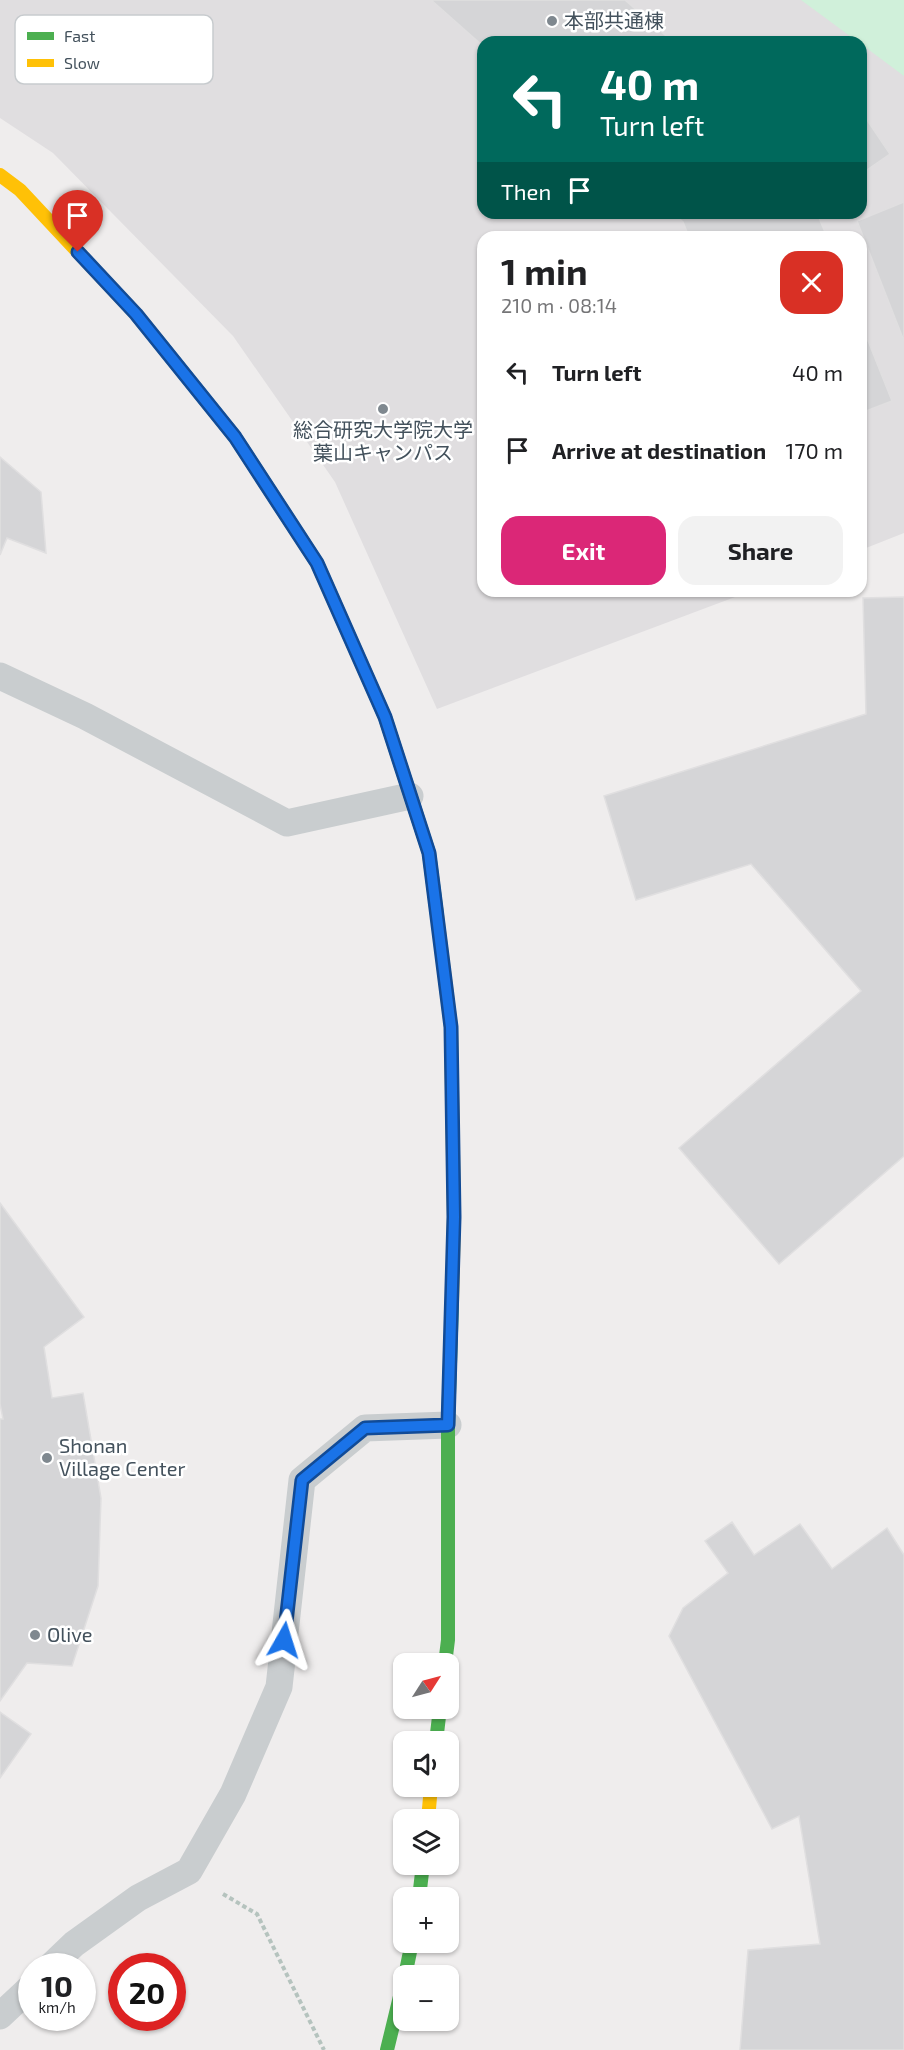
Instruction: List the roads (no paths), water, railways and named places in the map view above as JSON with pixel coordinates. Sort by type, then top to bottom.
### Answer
[{"type":"street","points":[[0,175],[20,190],[136,314],[241,446],[317,563],[385,717],[429,853],[451,1027],[454,1217],[448,1425],[446,1653]]},
{"type":"street","points":[[387,2050],[393,2025]]},
{"type":"lane","points":[[0,676],[86,716],[287,823],[410,796]]},
{"type":"lane","points":[[65,1953],[138,1898],[176,1880],[189,1871],[233,1794],[279,1687],[302,1480],[365,1428],[448,1425]]},
{"type":"lane","points":[[0,2016],[18,1999]]},
{"type":"place","name":"本部共通棟","points":[[552,21]]},
{"type":"place","name":"総合研究大学院大学 葉山キャンパス","points":[[383,409]]},
{"type":"place","name":"Shonan Village Center","points":[[47,1458]]},
{"type":"place","name":"Olive","points":[[35,1635]]}]
